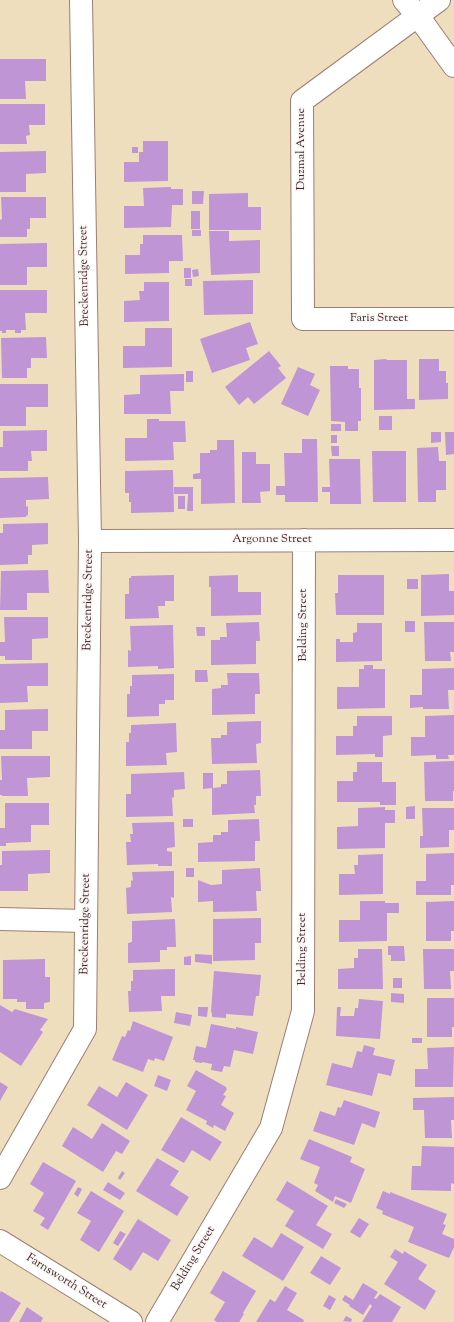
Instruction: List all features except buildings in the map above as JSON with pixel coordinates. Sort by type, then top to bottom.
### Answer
[{"type":"street","name":"Breckenridge Street","points":[[0,1178],[85,1029],[90,541],[81,0]]},
{"type":"street","name":"Duzmal Avenue","points":[[303,319],[302,101],[411,8],[440,0]]},
{"type":"street","points":[[411,8],[454,66]]},
{"type":"street","name":"Faris Street","points":[[303,319],[454,319]]},
{"type":"street","name":"Belding Street","points":[[157,1322],[271,1128],[303,1011],[304,540]]},
{"type":"street","name":"Argonne Street","points":[[90,541],[454,540]]},
{"type":"street","points":[[0,919],[86,921]]},
{"type":"street","name":"Farnsworth Street","points":[[0,1241],[131,1322]]}]
